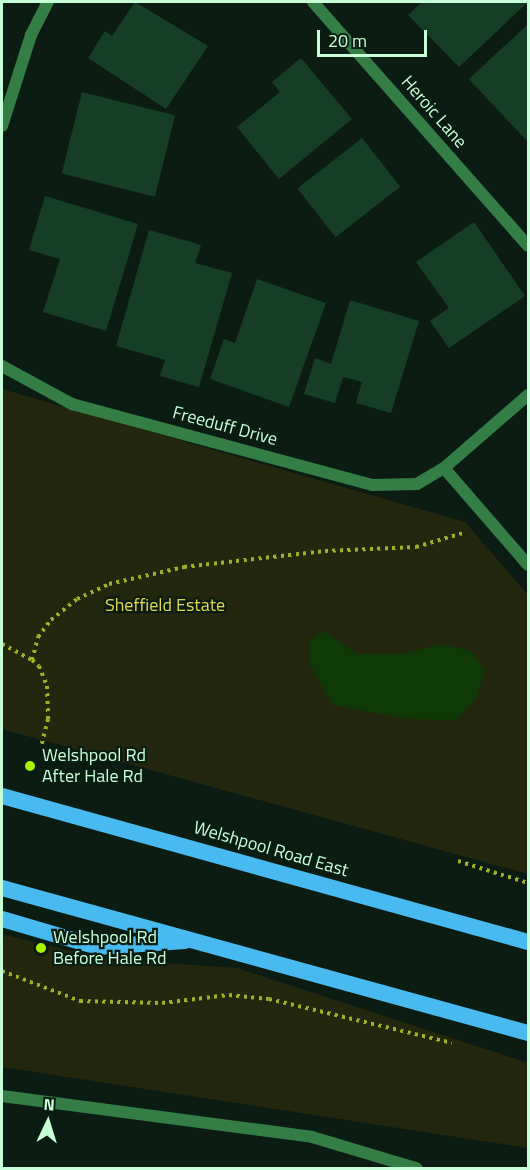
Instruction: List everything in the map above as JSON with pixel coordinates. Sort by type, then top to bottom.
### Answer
[{"type":"highway","name":"Welshpool Road East","points":[[2,796],[528,942]]},
{"type":"highway","points":[[2,888],[528,1033]]},
{"type":"highway","points":[[2,919],[98,947],[192,940]]},
{"type":"street","points":[[2,126],[31,35],[48,2]]},
{"type":"street","name":"Heroic Lane","points":[[314,2],[528,246]]},
{"type":"street","name":"Freeduff Drive","points":[[2,366],[72,404],[372,485],[417,484],[444,468],[528,395]]},
{"type":"street","points":[[444,468],[528,565]]},
{"type":"street","points":[[2,1096],[312,1137],[416,1168]]},
{"type":"path","points":[[32,660],[38,638],[51,620],[77,599],[109,584],[184,567],[325,551],[416,547],[442,542],[488,519]]},
{"type":"path","points":[[2,644],[39,666],[47,686],[48,719],[41,748]]},
{"type":"path","points":[[458,861],[528,883]]},
{"type":"path","points":[[2,971],[80,1001],[162,1003],[229,996],[269,999],[408,1033]]},
{"type":"green space","name":"Sheffield Estate","points":[[2,389],[465,522],[528,595],[528,874],[2,729]]},
{"type":"green space","points":[[2,934],[104,959],[237,968],[528,1063],[528,1148],[2,1067]]},
{"type":"shaded area","points":[[324,631],[358,654],[402,654],[440,644],[471,651],[485,670],[476,699],[456,720],[407,719],[332,705],[309,663],[309,641]]},
{"type":"building","points":[[135,2],[208,46],[166,109],[88,58],[105,31],[112,36]]},
{"type":"building","points":[[422,2],[528,2],[459,67],[408,15]]},
{"type":"building","points":[[528,24],[528,137],[526,140],[469,79]]},
{"type":"building","points":[[301,58],[352,119],[279,179],[237,127],[280,92],[272,82]]},
{"type":"building","points":[[82,92],[175,115],[155,197],[62,174]]},
{"type":"building","points":[[362,138],[400,187],[336,237],[297,188]]},
{"type":"building","points":[[45,196],[138,224],[106,331],[43,312],[60,259],[29,250]]},
{"type":"building","points":[[474,222],[525,296],[449,348],[430,321],[449,308],[416,262]]},
{"type":"building","points":[[149,230],[201,245],[195,263],[232,273],[199,387],[160,376],[165,360],[116,346]]},
{"type":"building","points":[[257,279],[326,303],[289,407],[210,379],[224,339],[235,343]]},
{"type":"building","points":[[350,300],[419,321],[391,413],[356,403],[362,382],[343,377],[335,403],[304,394],[315,358],[331,364]]},
{"type":"place","name":"Welshpool Rd After Hale Rd","points":[[30,766]]},
{"type":"place","name":"Welshpool Rd Before Hale Rd","points":[[41,948]]}]
